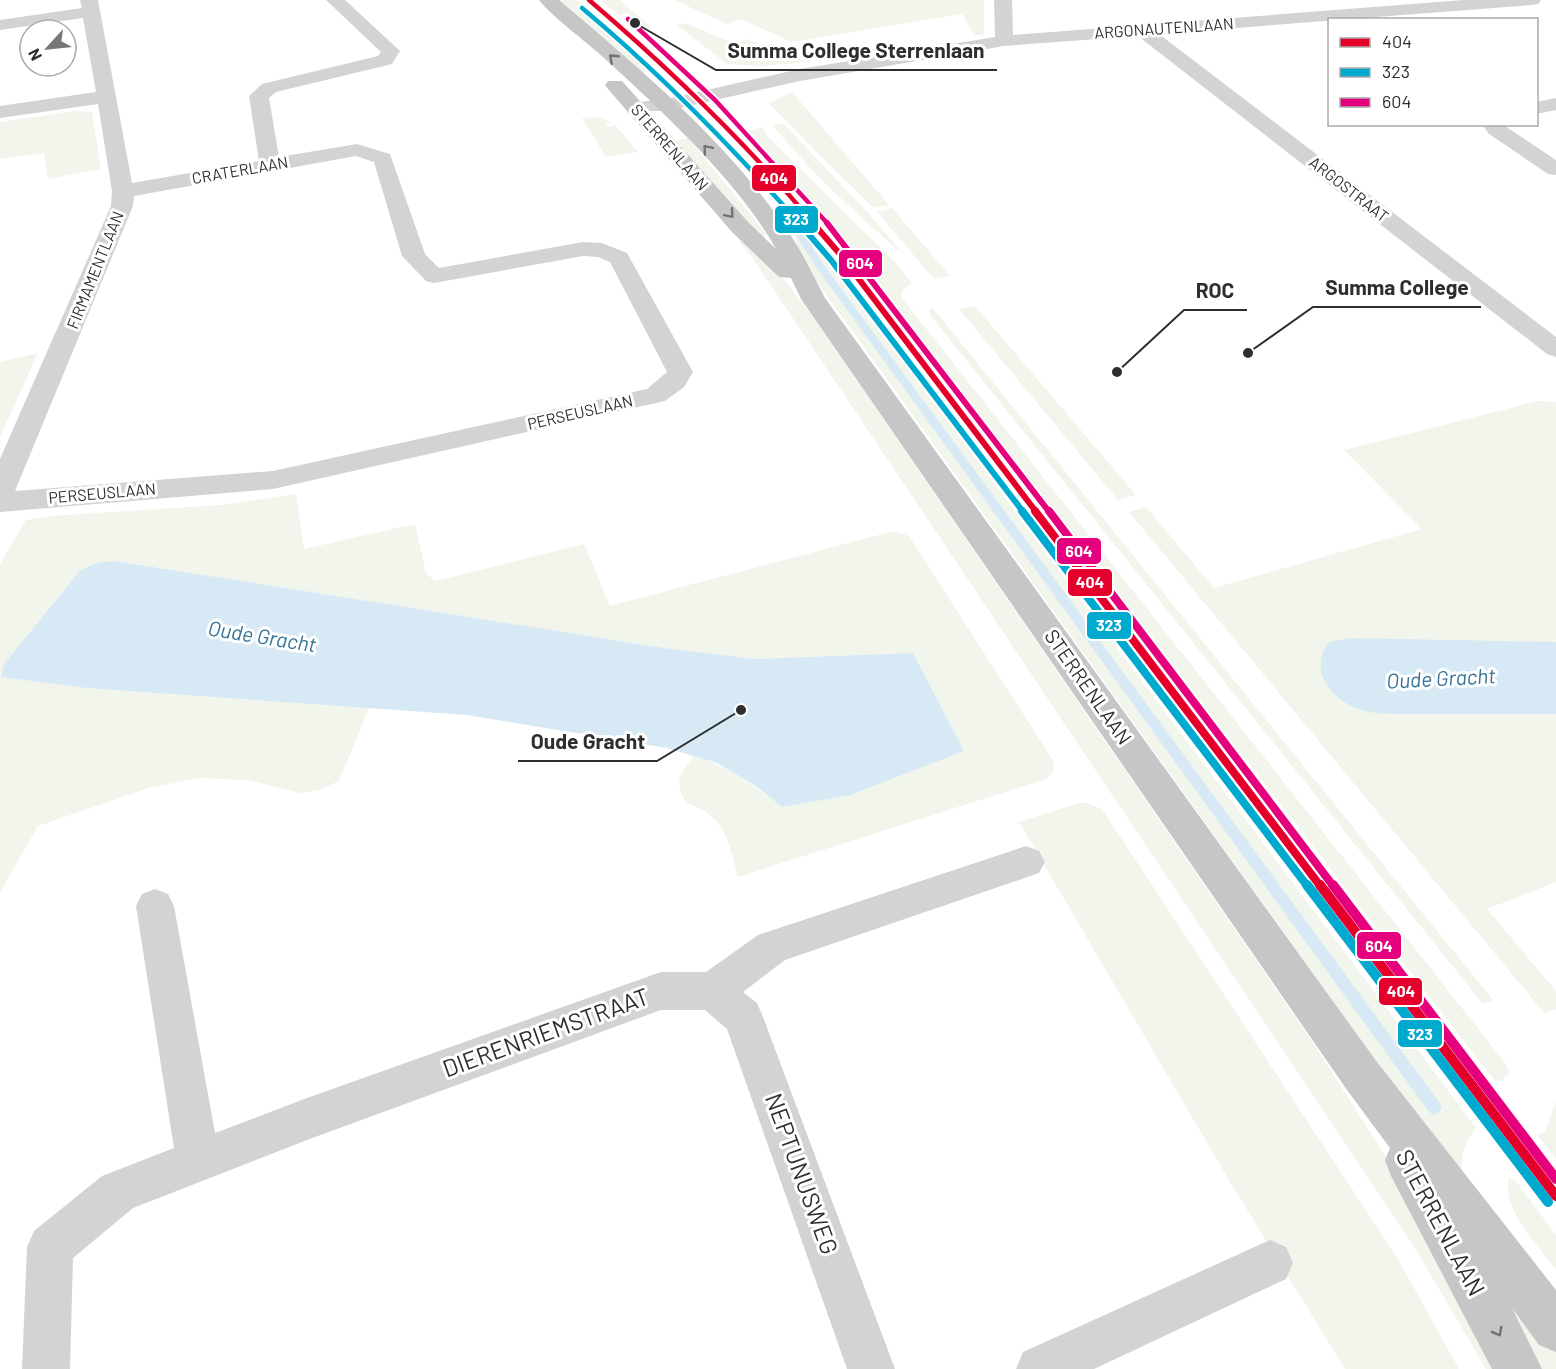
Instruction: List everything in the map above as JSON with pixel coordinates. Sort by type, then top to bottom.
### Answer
[{"type":"main road","name":"STERRENLAAN","points":[[539,4],[572,45]]},
{"type":"main road","name":"STERRENLAAN","points":[[539,4],[662,101],[701,141],[772,224],[813,299],[1362,1076],[1556,1328]]},
{"type":"main road","name":"STERRENLAAN","points":[[606,76],[636,107],[740,227],[813,299]]},
{"type":"main road","name":"STERRENLAAN","points":[[1362,1076],[1518,1369]]},
{"type":"street","points":[[270,165],[259,96],[269,88],[385,60],[391,51],[335,0]]},
{"type":"street","points":[[1004,0],[1004,41]]},
{"type":"street","name":"ARGONAUTENLAAN","points":[[636,107],[800,75],[1004,41],[1532,0]]},
{"type":"street","points":[[0,25],[90,6]]},
{"type":"street","name":"FIRMAMENTLAAN","points":[[0,492],[122,206],[123,190],[90,6]]},
{"type":"street","name":"ARGOSTRAAT","points":[[1142,30],[1556,349]]},
{"type":"street","points":[[0,112],[105,97]]},
{"type":"street","points":[[1538,108],[1556,104]]},
{"type":"street","points":[[1493,126],[1556,169]]},
{"type":"street","name":"CRATERLAAN","points":[[123,190],[357,150]]},
{"type":"street","name":"PERSEUSLAAN","points":[[0,502],[273,480],[656,395],[675,381],[680,372],[619,258],[602,250],[583,249],[434,276],[414,256],[382,158],[357,150]]},
{"type":"street","points":[[713,991],[772,947],[1026,862]]},
{"type":"street","points":[[155,906],[198,1161]]},
{"type":"street","name":"DIERENRIEMSTRAAT","points":[[46,1369],[50,1247],[118,1192],[661,991],[713,991]]},
{"type":"street","name":"NEPTUNUSWEG","points":[[713,991],[743,1017],[871,1369]]},
{"type":"street","points":[[1040,1369],[1270,1263]]},
{"type":"shaded area","points":[[555,0],[577,0],[653,65],[643,67],[647,71],[641,72]]},
{"type":"shaded area","points":[[601,0],[620,0],[651,27],[646,28],[627,13],[619,15]]},
{"type":"shaded area","points":[[674,0],[984,0],[984,35],[974,35],[962,14],[792,42],[741,19],[727,24]]},
{"type":"shaded area","points":[[685,23],[736,44],[747,39],[809,62],[762,66],[727,64],[677,25]]},
{"type":"shaded area","points":[[792,92],[889,205],[873,208],[768,103]]},
{"type":"shaded area","points":[[75,111],[92,112],[101,169],[48,179],[44,153],[0,159],[0,122]]},
{"type":"shaded area","points":[[600,117],[612,122],[605,124],[608,127],[615,125],[638,152],[606,157],[582,118]]},
{"type":"shaded area","points":[[783,123],[869,214],[906,257],[803,161],[773,125]]},
{"type":"shaded area","points":[[762,127],[770,139],[894,261],[912,283],[902,291],[902,298],[1506,1064],[1509,1074],[1501,1081],[1495,1081],[864,267],[790,178],[746,131]]},
{"type":"shaded area","points":[[688,138],[767,235],[759,237],[675,141]]},
{"type":"shaded area","points":[[786,205],[1476,1128],[1464,1149],[1462,1172],[1446,1158],[807,268],[791,229],[774,208]]},
{"type":"shaded area","points":[[892,208],[950,276],[934,279],[877,212]]},
{"type":"shaded area","points":[[746,240],[779,273],[810,313],[1315,1046],[1409,1193],[1505,1369],[1486,1369],[1416,1250],[752,257],[739,242]]},
{"type":"shaded area","points":[[975,306],[1136,495],[1118,500],[959,309]]},
{"type":"shaded area","points":[[932,307],[1493,1000],[1483,1004],[931,316],[929,312]]},
{"type":"shaded area","points":[[38,353],[0,437],[0,362]]},
{"type":"shaded area","points":[[1538,401],[1556,402],[1556,642],[1338,640],[1389,714],[1556,714],[1556,882],[1487,909],[1556,991],[1556,1009],[1545,1014],[1129,512],[1146,507],[1214,588],[1422,529],[1344,450]]},
{"type":"shaded area","points":[[296,494],[304,549],[415,524],[426,573],[435,581],[584,544],[610,606],[894,531],[909,536],[1054,762],[1054,771],[1046,779],[738,877],[728,842],[717,822],[709,814],[686,803],[682,796],[680,778],[689,762],[694,756],[718,765],[751,784],[782,807],[964,751],[913,653],[755,659],[664,648],[116,561],[105,562],[91,565],[78,573],[4,664],[1,677],[86,688],[369,708],[339,781],[319,790],[299,793],[247,780],[200,778],[149,788],[38,826],[0,892],[0,564],[26,520],[50,516],[222,505]]},
{"type":"shaded area","points":[[1079,803],[1087,803],[1102,809],[1398,1259],[1459,1369],[1345,1369],[1230,1182],[1019,822]]},
{"type":"shaded area","points":[[1556,1102],[1556,1159],[1538,1136],[1545,1131]]},
{"type":"shaded area","points":[[1509,1178],[1515,1180],[1556,1235],[1556,1270],[1515,1214],[1508,1189]]},
{"type":"shaded area","points":[[1470,1231],[1556,1351],[1556,1369],[1533,1369]]},
{"type":"water","points":[[115,561],[664,648],[755,659],[913,653],[964,751],[850,795],[782,807],[754,785],[717,763],[667,748],[467,715],[86,688],[1,677],[4,664],[78,573],[96,564]]},
{"type":"water","points":[[1349,638],[1556,642],[1556,714],[1389,714],[1350,706],[1332,692],[1322,673],[1321,663],[1329,642]]},
{"type":"waterway","points":[[785,211],[819,265],[1434,1107]]},
{"type":"transit line","name":"404","points":[[589,0],[689,89],[720,120],[781,185],[839,253],[1556,1196]]},
{"type":"transit line","name":"323","points":[[582,8],[649,66],[712,128],[831,260],[1548,1202]]},
{"type":"transit line","name":"604","points":[[628,19],[742,128],[847,246],[1556,1179]]},
{"type":"place","name":"Summa College Sterrenlaan","points":[[635,23]]},
{"type":"place","name":"Summa College","points":[[1248,353]]},
{"type":"place","name":"ROC","points":[[1117,372]]},
{"type":"place","name":"Oude Gracht","points":[[741,710]]}]
